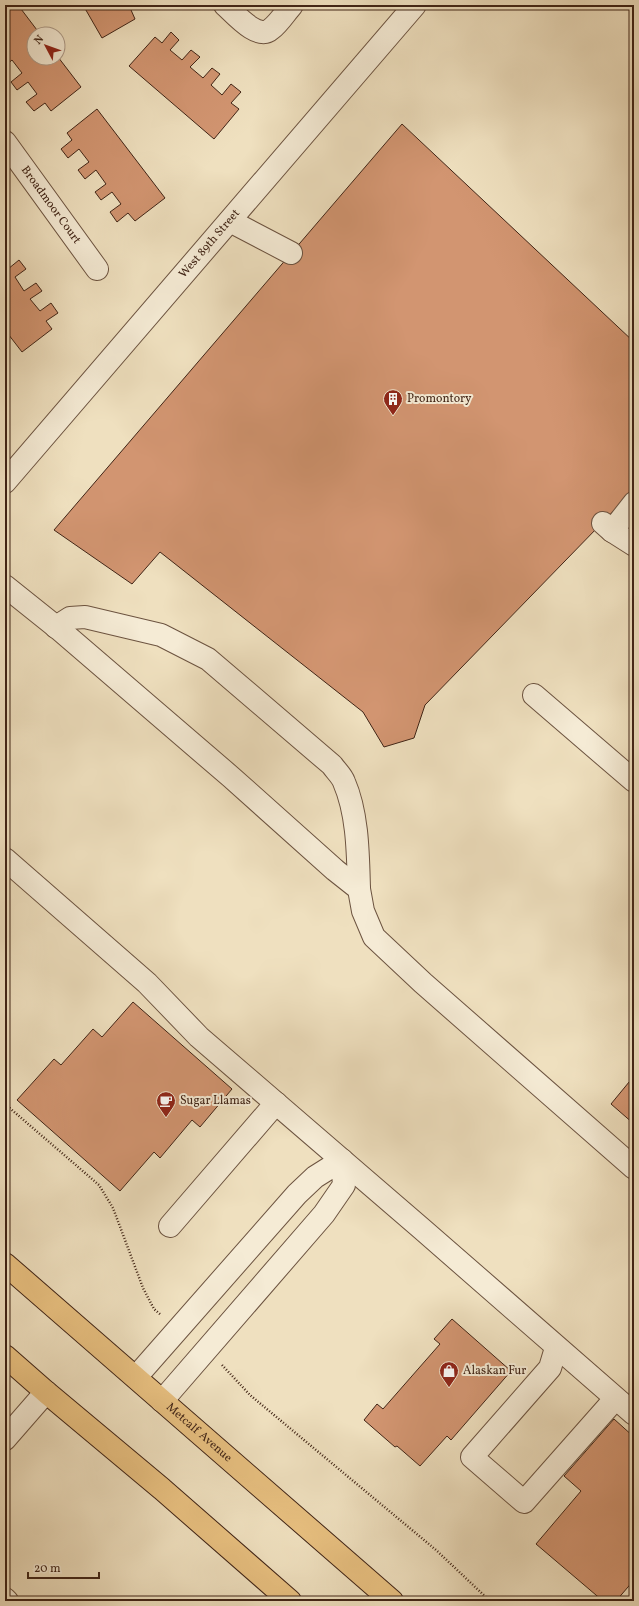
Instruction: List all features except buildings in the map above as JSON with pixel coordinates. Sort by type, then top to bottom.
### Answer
[{"type":"main road","name":"Metcalf Avenue","points":[[5,1264],[392,1601]]},
{"type":"main road","points":[[5,1356],[162,1489],[289,1601]]},
{"type":"street","points":[[225,5],[254,30],[262,33],[271,30],[292,5]]},
{"type":"street","name":"West 89th Street","points":[[5,482],[415,5]]},
{"type":"street","name":"Broadmoor Court","points":[[5,142],[97,269]]},
{"type":"street","points":[[230,220],[291,254]]},
{"type":"street","points":[[632,499],[608,527],[634,545]]},
{"type":"street","points":[[5,586],[56,627],[231,777],[335,870],[359,889]]},
{"type":"street","points":[[56,627],[70,618],[85,617],[161,635],[208,659],[332,765],[344,781],[352,806],[358,849],[359,889],[363,911],[374,937],[423,983],[634,1168]]},
{"type":"street","points":[[534,695],[634,781]]},
{"type":"street","points":[[5,859],[147,983],[199,1037],[276,1102],[457,1259],[556,1348],[634,1414]]},
{"type":"street","points":[[170,1226],[276,1102]]},
{"type":"street","points":[[136,1378],[297,1194],[315,1176],[342,1160]]},
{"type":"street","points":[[162,1401],[324,1214],[344,1185],[342,1160]]},
{"type":"street","points":[[556,1348],[550,1368],[472,1457],[524,1502],[615,1399]]},
{"type":"street","points":[[5,1439],[46,1392]]},
{"type":"path","points":[[5,1104],[99,1185],[113,1208],[142,1288],[154,1309],[177,1330]]},
{"type":"path","points":[[205,1351],[223,1365],[250,1395],[425,1540],[490,1601]]},
{"type":"place","name":"Promontory","points":[[393,416]]},
{"type":"place","name":"Sugar Llamas","points":[[166,1118]]},
{"type":"place","name":"Alaskan Fur","points":[[449,1388]]}]
